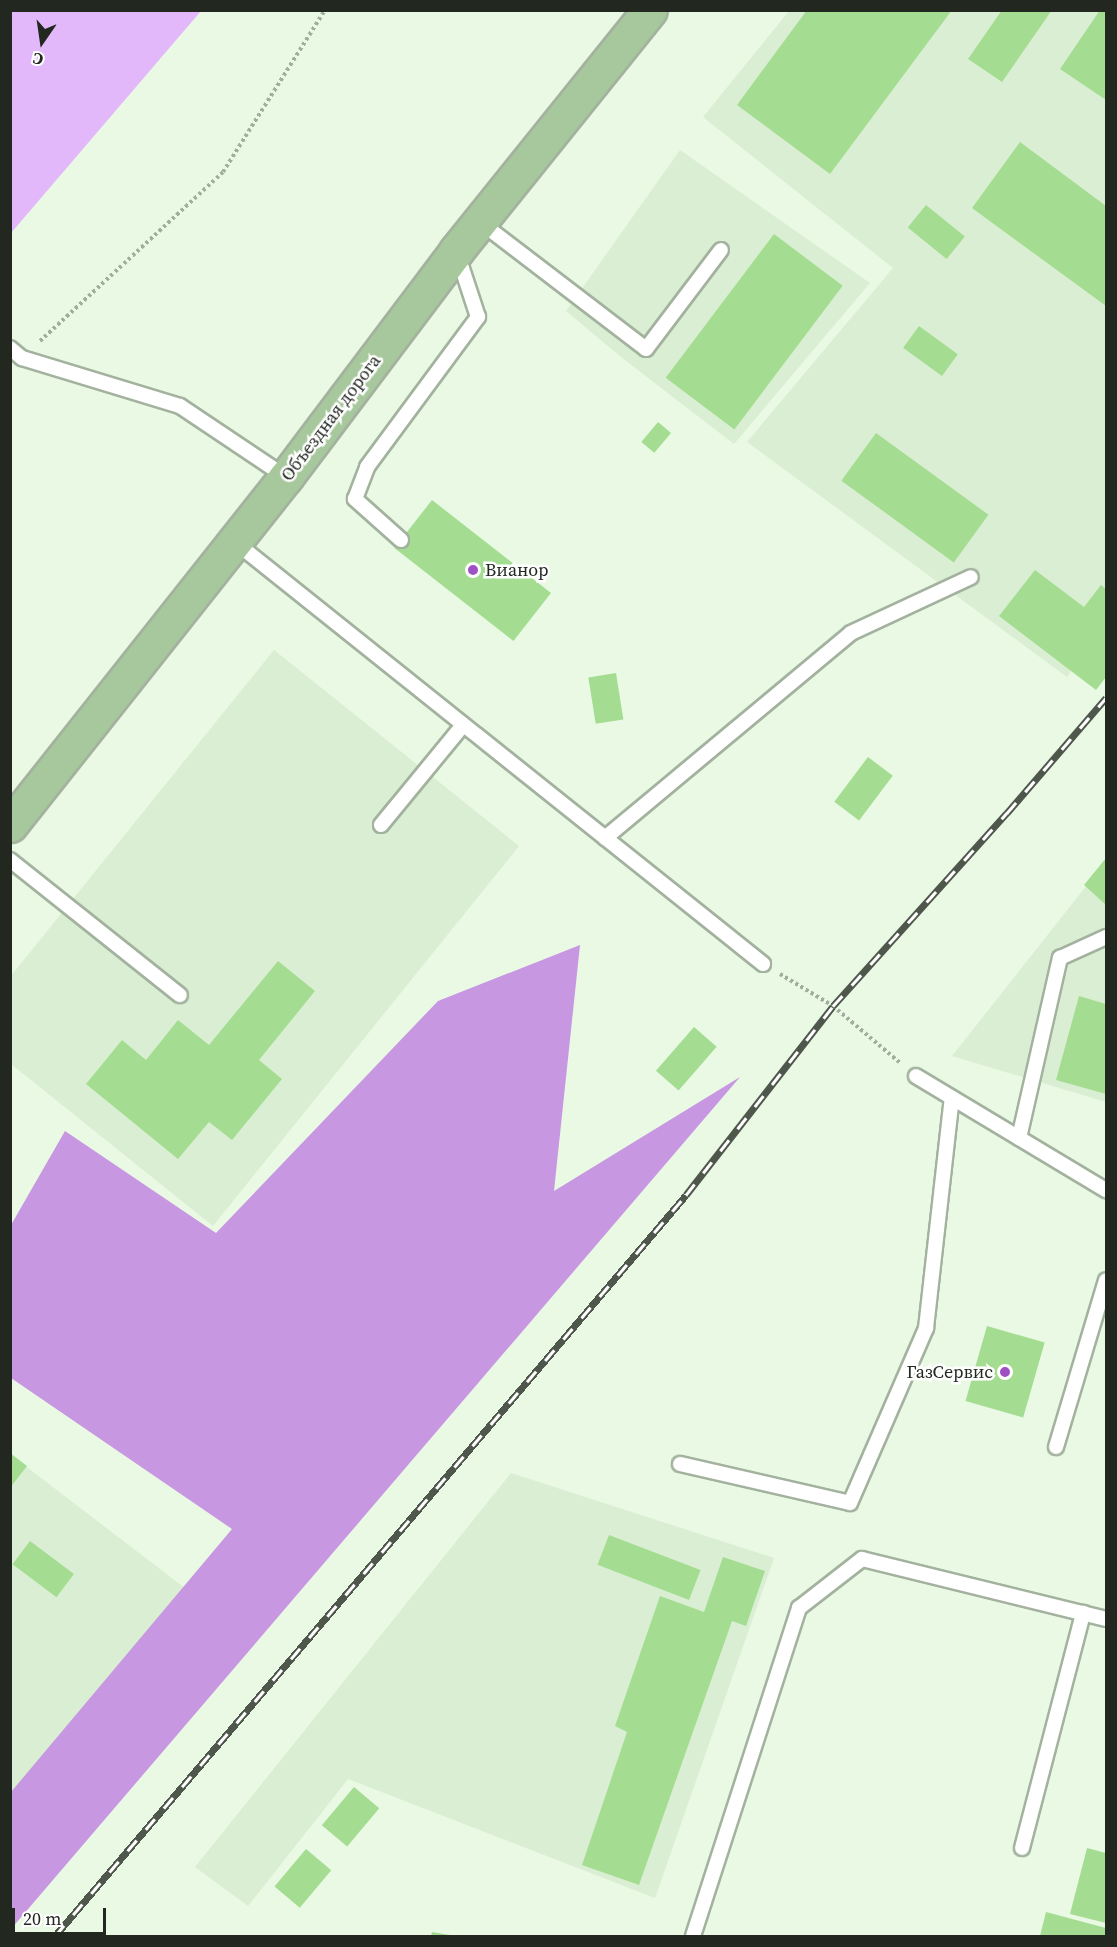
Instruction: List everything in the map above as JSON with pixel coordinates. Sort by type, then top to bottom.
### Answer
[{"type":"main road","name":"Объездная дорога","points":[[10,825],[286,477],[456,251],[650,10]]},
{"type":"lane","points":[[480,222],[646,349],[721,250]]},
{"type":"lane","points":[[401,540],[355,499],[367,467],[478,317],[456,251]]},
{"type":"lane","points":[[10,348],[22,358],[180,406],[286,477]]},
{"type":"lane","points":[[235,542],[763,964]]},
{"type":"lane","points":[[605,838],[851,633],[971,577]]},
{"type":"lane","points":[[381,825],[463,725]]},
{"type":"lane","points":[[10,860],[180,995]]},
{"type":"lane","points":[[1019,1138],[1060,958],[1107,936]]},
{"type":"lane","points":[[916,1076],[1107,1190]]},
{"type":"lane","points":[[680,1464],[850,1503],[926,1328],[952,1098]]},
{"type":"lane","points":[[1056,1447],[1107,1280]]},
{"type":"lane","points":[[693,1936],[799,1608],[862,1559],[1107,1619]]},
{"type":"lane","points":[[1022,1848],[1083,1613]]},
{"type":"path","points":[[22,358],[223,172],[325,10]]},
{"type":"path","points":[[763,964],[833,1006],[916,1076]]},
{"type":"shaded area","points":[[10,11],[201,11],[11,233]]},
{"type":"shaded area","points":[[789,11],[1106,11],[1106,622],[1067,677],[747,442],[893,268],[703,117]]},
{"type":"shaded area","points":[[680,150],[870,283],[734,444],[621,357],[566,311]]},
{"type":"shaded area","points":[[274,650],[519,846],[213,1226],[11,1064],[10,977]]},
{"type":"shaded area","points":[[1106,861],[1106,1102],[952,1056]]},
{"type":"shaded area","points":[[580,945],[554,1191],[740,1077],[11,1929],[11,1792],[232,1529],[11,1378],[11,1225],[65,1131],[216,1233],[438,1001]]},
{"type":"shaded area","points":[[11,1455],[211,1608],[11,1834]]},
{"type":"shaded area","points":[[511,1473],[774,1558],[655,1898],[348,1779],[248,1906],[195,1867]]},
{"type":"building","points":[[807,10],[952,10],[830,174],[737,105]]},
{"type":"building","points":[[1002,10],[1052,10],[1002,82],[968,59]]},
{"type":"building","points":[[1100,10],[1106,10],[1106,100],[1060,69]]},
{"type":"building","points":[[1020,142],[1106,206],[1106,306],[972,208]]},
{"type":"building","points":[[926,205],[965,236],[947,259],[908,228]]},
{"type":"building","points":[[774,234],[843,286],[734,430],[666,378]]},
{"type":"building","points":[[919,326],[958,354],[942,376],[903,348]]},
{"type":"building","points":[[658,422],[671,433],[654,453],[641,442]]},
{"type":"building","points":[[876,433],[988,515],[954,562],[841,481]]},
{"type":"building","name":"Вианор","points":[[432,500],[551,593],[513,641],[394,548]]},
{"type":"building","points":[[1035,570],[1084,607],[1101,585],[1106,589],[1106,677],[1096,690],[999,616]]},
{"type":"building","points":[[616,673],[623,719],[596,724],[588,677]]},
{"type":"building","points":[[868,757],[893,776],[859,820],[834,802]]},
{"type":"building","points":[[1106,858],[1106,905],[1084,885]]},
{"type":"building","points":[[278,961],[315,991],[259,1060],[282,1079],[232,1140],[209,1122],[178,1159],[86,1084],[122,1040],[146,1060],[178,1020],[209,1045]]},
{"type":"building","points":[[1079,996],[1106,1004],[1106,1094],[1056,1080]]},
{"type":"building","points":[[694,1027],[717,1047],[679,1090],[656,1071]]},
{"type":"building","name":"ГазСервис","points":[[987,1326],[1045,1343],[1023,1418],[966,1401]]},
{"type":"building","points":[[10,1453],[27,1466],[10,1488]]},
{"type":"building","points":[[609,1535],[700,1570],[689,1600],[598,1565]]},
{"type":"building","points":[[30,1541],[74,1574],[56,1597],[13,1564]]},
{"type":"building","points":[[723,1557],[765,1571],[746,1626],[732,1621],[639,1885],[582,1865],[627,1732],[615,1726],[660,1596],[704,1612]]},
{"type":"building","points":[[354,1787],[379,1808],[347,1847],[322,1825]]},
{"type":"building","points":[[1087,1848],[1106,1853],[1106,1923],[1070,1914]]},
{"type":"building","points":[[306,1849],[331,1870],[300,1908],[275,1887]]},
{"type":"building","points":[[1046,1912],[1106,1928],[1106,1936],[1040,1936]]},
{"type":"building","points":[[432,1932],[450,1935],[450,1936],[431,1936]]},
{"type":"railway","points":[[55,1936],[686,1195],[833,1006],[1007,813],[1106,698]]},
{"type":"place","name":"Вианор","points":[[473,570]]},
{"type":"place","name":"ГазСервис","points":[[1005,1372]]}]
